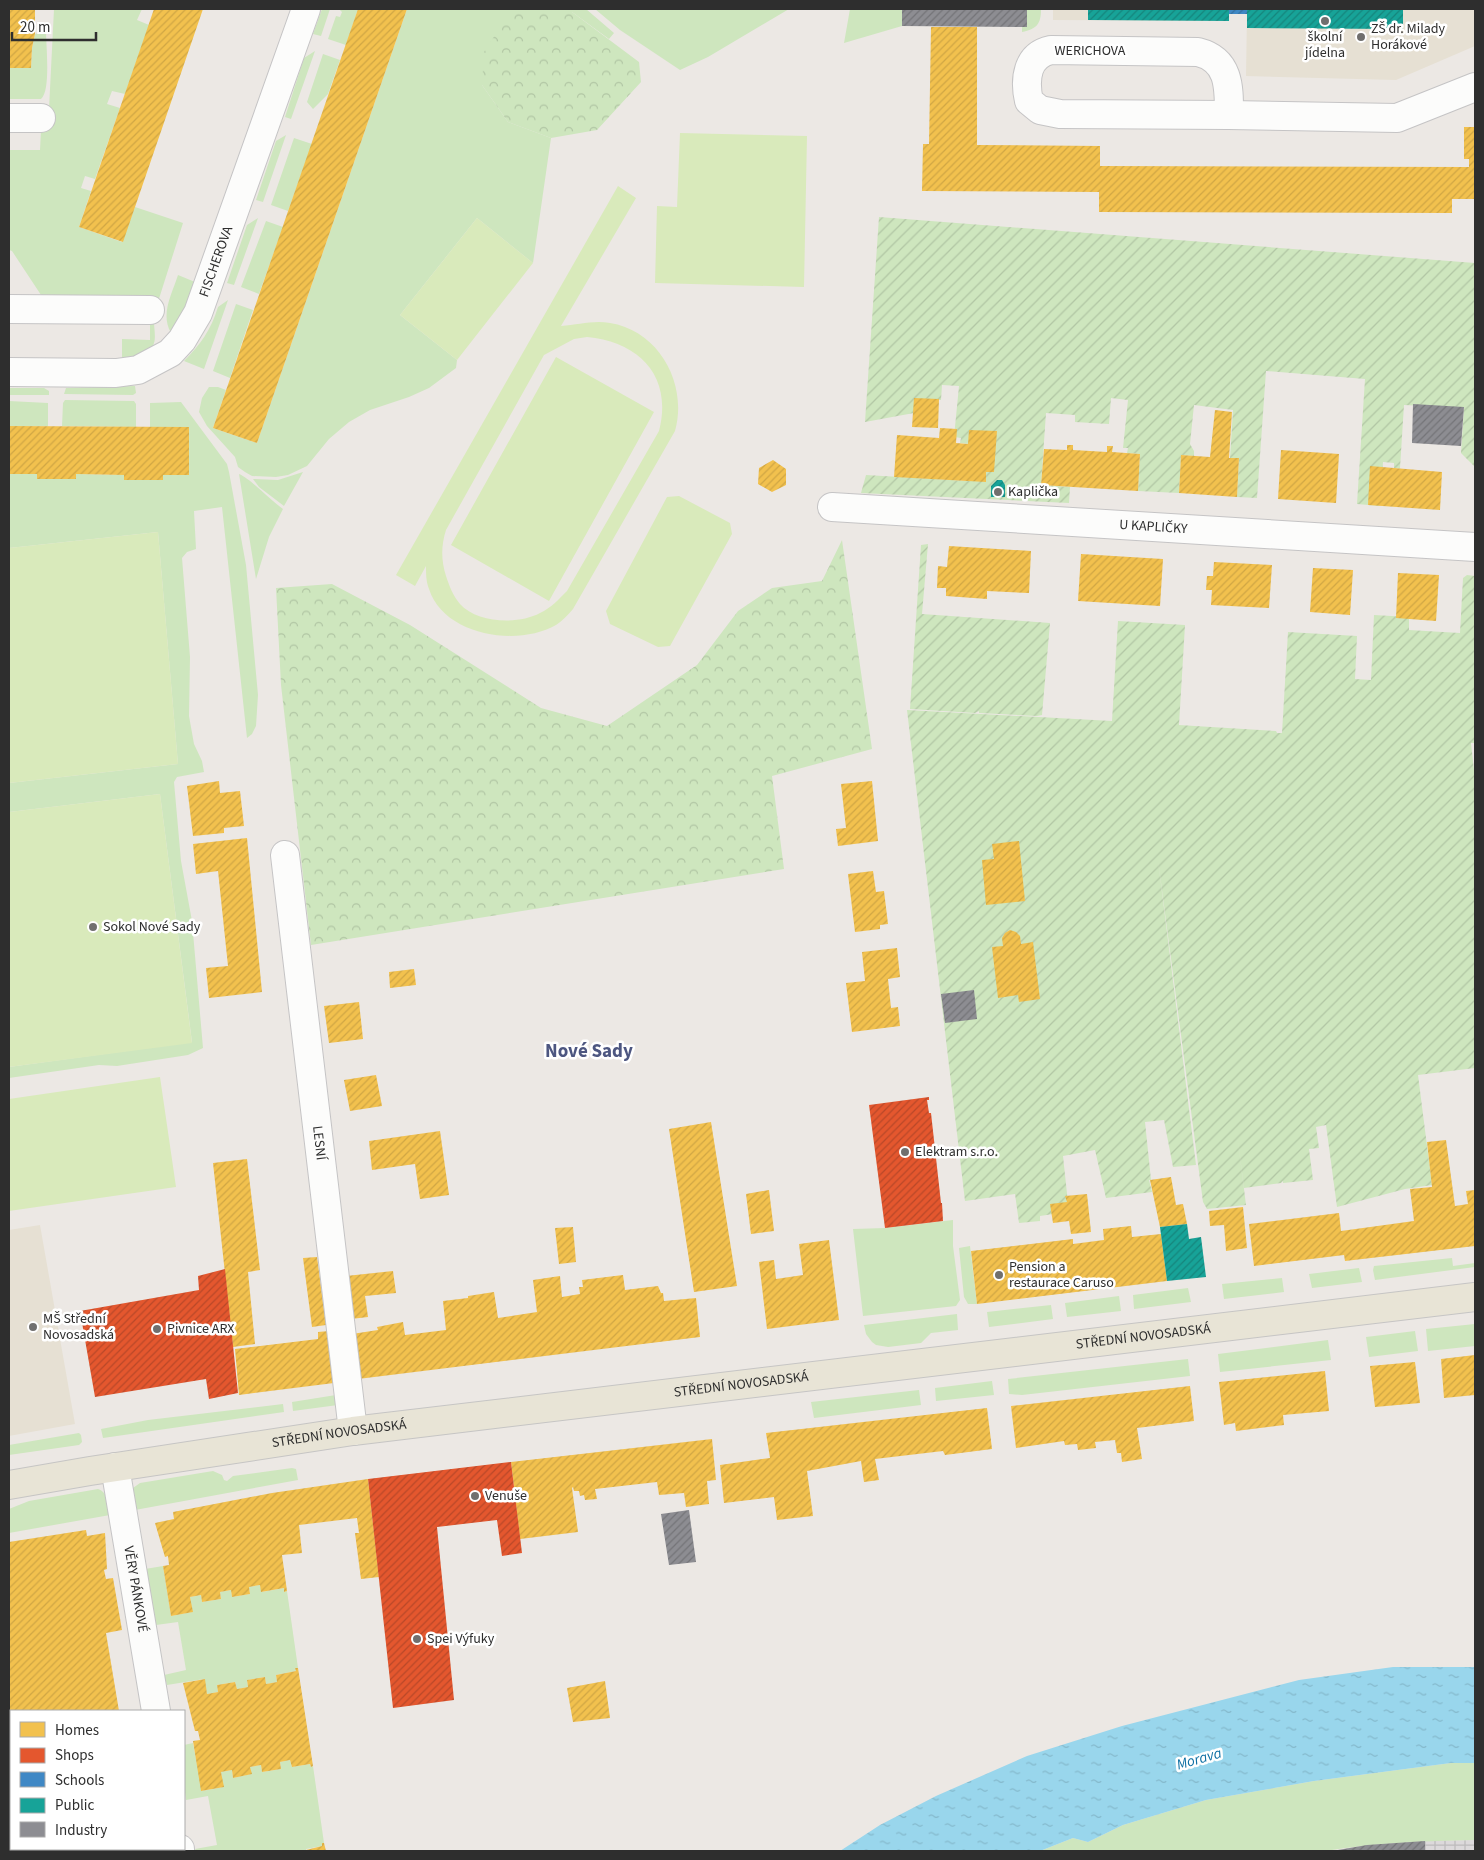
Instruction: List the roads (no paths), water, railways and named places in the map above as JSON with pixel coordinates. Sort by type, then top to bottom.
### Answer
[{"type":"main road","name":"STŘEDNÍ NOVOSADSKÁ","points":[[9,1485],[353,1431],[1475,1297]]},
{"type":"street","name":"FISCHEROVA","points":[[9,372],[116,374],[138,370],[170,353],[182,340],[198,313],[306,9]]},
{"type":"street","name":"WERICHOVA","points":[[1229,115],[1229,95],[1223,68],[1208,55],[1198,52],[1051,50],[1038,54],[1033,60],[1028,74],[1027,88],[1029,101],[1036,108],[1046,112],[1397,118],[1475,88]]},
{"type":"street","points":[[9,118],[41,118]]},
{"type":"street","points":[[9,309],[150,310]]},
{"type":"street","name":"U KAPLIČKY","points":[[832,507],[1475,547]]},
{"type":"street","name":"LESNÍ","points":[[285,854],[353,1431]]},
{"type":"street","name":"VĚRY PÁNKOVÉ","points":[[115,1468],[156,1710]]},
{"type":"water","name":"Morava","points":[[1393,1667],[1475,1667],[1475,1763],[1451,1763],[1314,1781],[1206,1800],[1123,1825],[1088,1842],[1073,1838],[1040,1851],[840,1851],[880,1825],[936,1796],[1027,1756],[1122,1726],[1299,1680]]},
{"type":"place","name":"školní jídelna","points":[[1325,21]]},
{"type":"place","name":"ZŠ dr. Milady Horákové","points":[[1361,37]]},
{"type":"place","name":"Kaplička","points":[[998,492]]},
{"type":"place","name":"Sokol Nové Sady","points":[[93,927]]},
{"type":"place","name":"Elektram s.r.o.","points":[[905,1152]]},
{"type":"place","name":"Pension a restaurace Caruso","points":[[999,1275]]},
{"type":"place","name":"MŠ Střední Novosadská","points":[[33,1327]]},
{"type":"place","name":"Pivnice ARX","points":[[157,1329]]},
{"type":"place","name":"Venuše","points":[[475,1496]]},
{"type":"place","name":"Spei Výfuky","points":[[417,1639]]},
{"type":"district","name":"Nové Sady","points":[[589,1051]]}]
